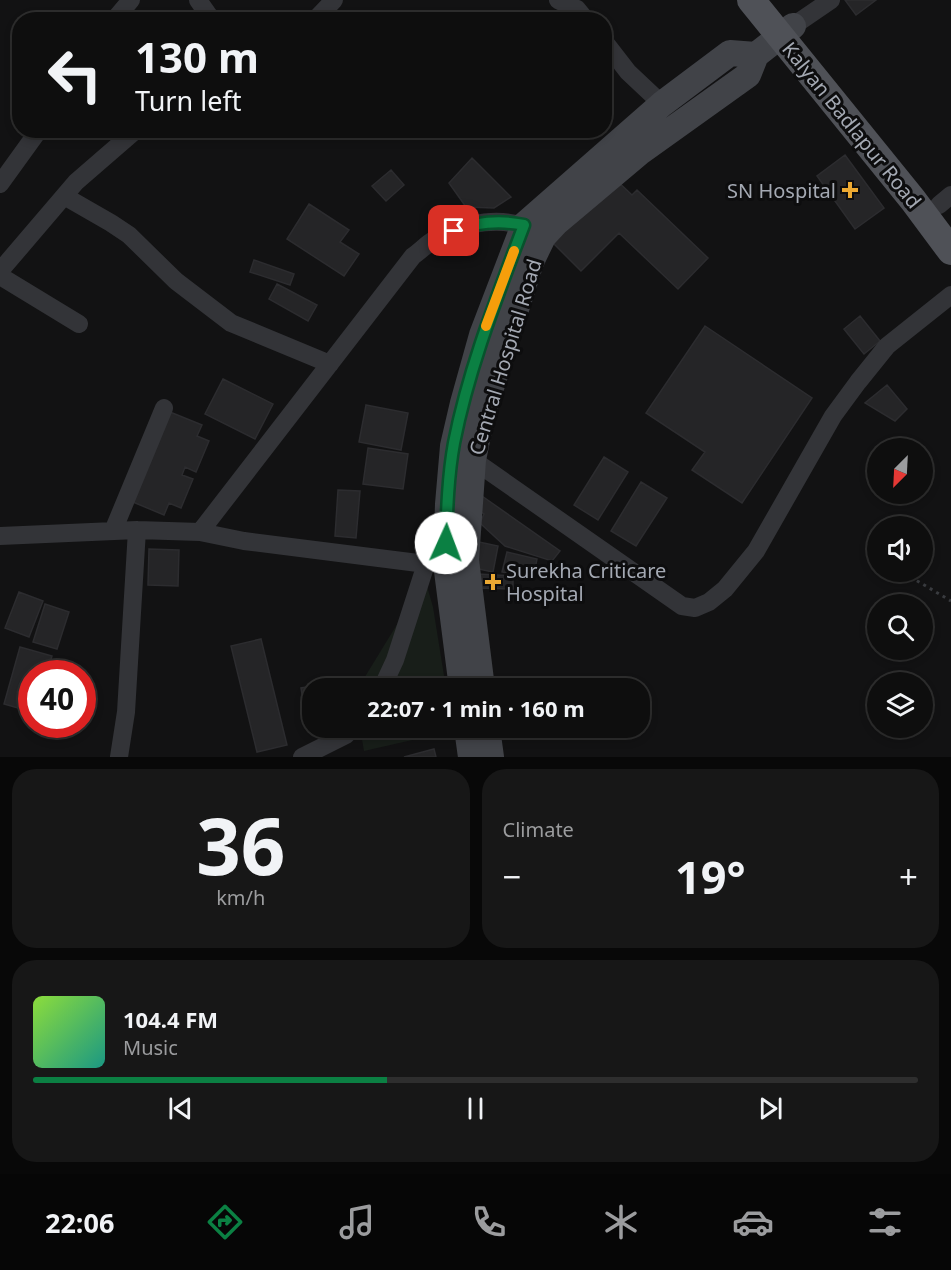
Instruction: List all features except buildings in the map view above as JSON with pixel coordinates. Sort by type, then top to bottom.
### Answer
[{"type":"main road","name":"Kalyan Badlapur Road","points":[[751,0],[787,31],[947,207]]},
{"type":"main road","name":"Kalyan Badlapur Road","points":[[774,0],[787,31],[951,251]]},
{"type":"street","points":[[121,12],[131,0]]},
{"type":"street","points":[[323,12],[334,0]]},
{"type":"street","points":[[558,0],[579,12]]},
{"type":"street","points":[[787,31],[831,0]]},
{"type":"street","name":"Central Hospital Road","points":[[533,231],[557,222],[639,153],[748,75],[756,55],[787,31]]},
{"type":"street","points":[[612,51],[628,72],[662,104]]},
{"type":"street","name":"Central Hospital Road","points":[[461,678],[446,562],[448,504],[453,446],[462,403],[482,335],[533,231],[662,104],[730,53],[756,55]]},
{"type":"street","points":[[0,184],[33,138]]},
{"type":"street","points":[[0,271],[92,166],[126,138]]},
{"type":"street","points":[[64,196],[129,235],[176,280],[231,323],[330,364]]},
{"type":"street","points":[[200,532],[413,256],[436,238],[471,224],[507,222],[533,231]]},
{"type":"street","name":"Central Hospital Road","points":[[479,678],[446,562],[482,416],[531,262],[533,231]]},
{"type":"street","points":[[0,276],[79,324]]},
{"type":"street","points":[[473,460],[682,606],[695,608],[709,602],[725,589],[756,551],[833,416],[886,346],[951,295]]},
{"type":"street","points":[[114,531],[164,408]]},
{"type":"street","points":[[0,536],[137,530],[200,532],[244,541],[446,562],[386,678]]},
{"type":"street","points":[[119,757],[126,712],[137,530]]},
{"type":"street","points":[[302,757],[340,738]]},
{"type":"street","points":[[468,738],[471,757]]},
{"type":"street","points":[[489,738],[491,757]]},
{"type":"path","points":[[919,582],[951,601]]},
{"type":"shaded area","points":[[427,586],[433,607],[444,678],[364,678],[404,613]]},
{"type":"shaded area","points":[[362,738],[421,738],[364,751]]},
{"type":"slow traffic","points":[[486,326],[514,251]]},
{"type":"place","name":"SN Hospital","points":[[850,190]]},
{"type":"place","name":"Surekha Criticare Hospital","points":[[493,582]]},
{"type":"route","points":[[446,543],[453,446],[462,403],[482,335],[524,225],[507,222],[471,224],[454,231]]}]
